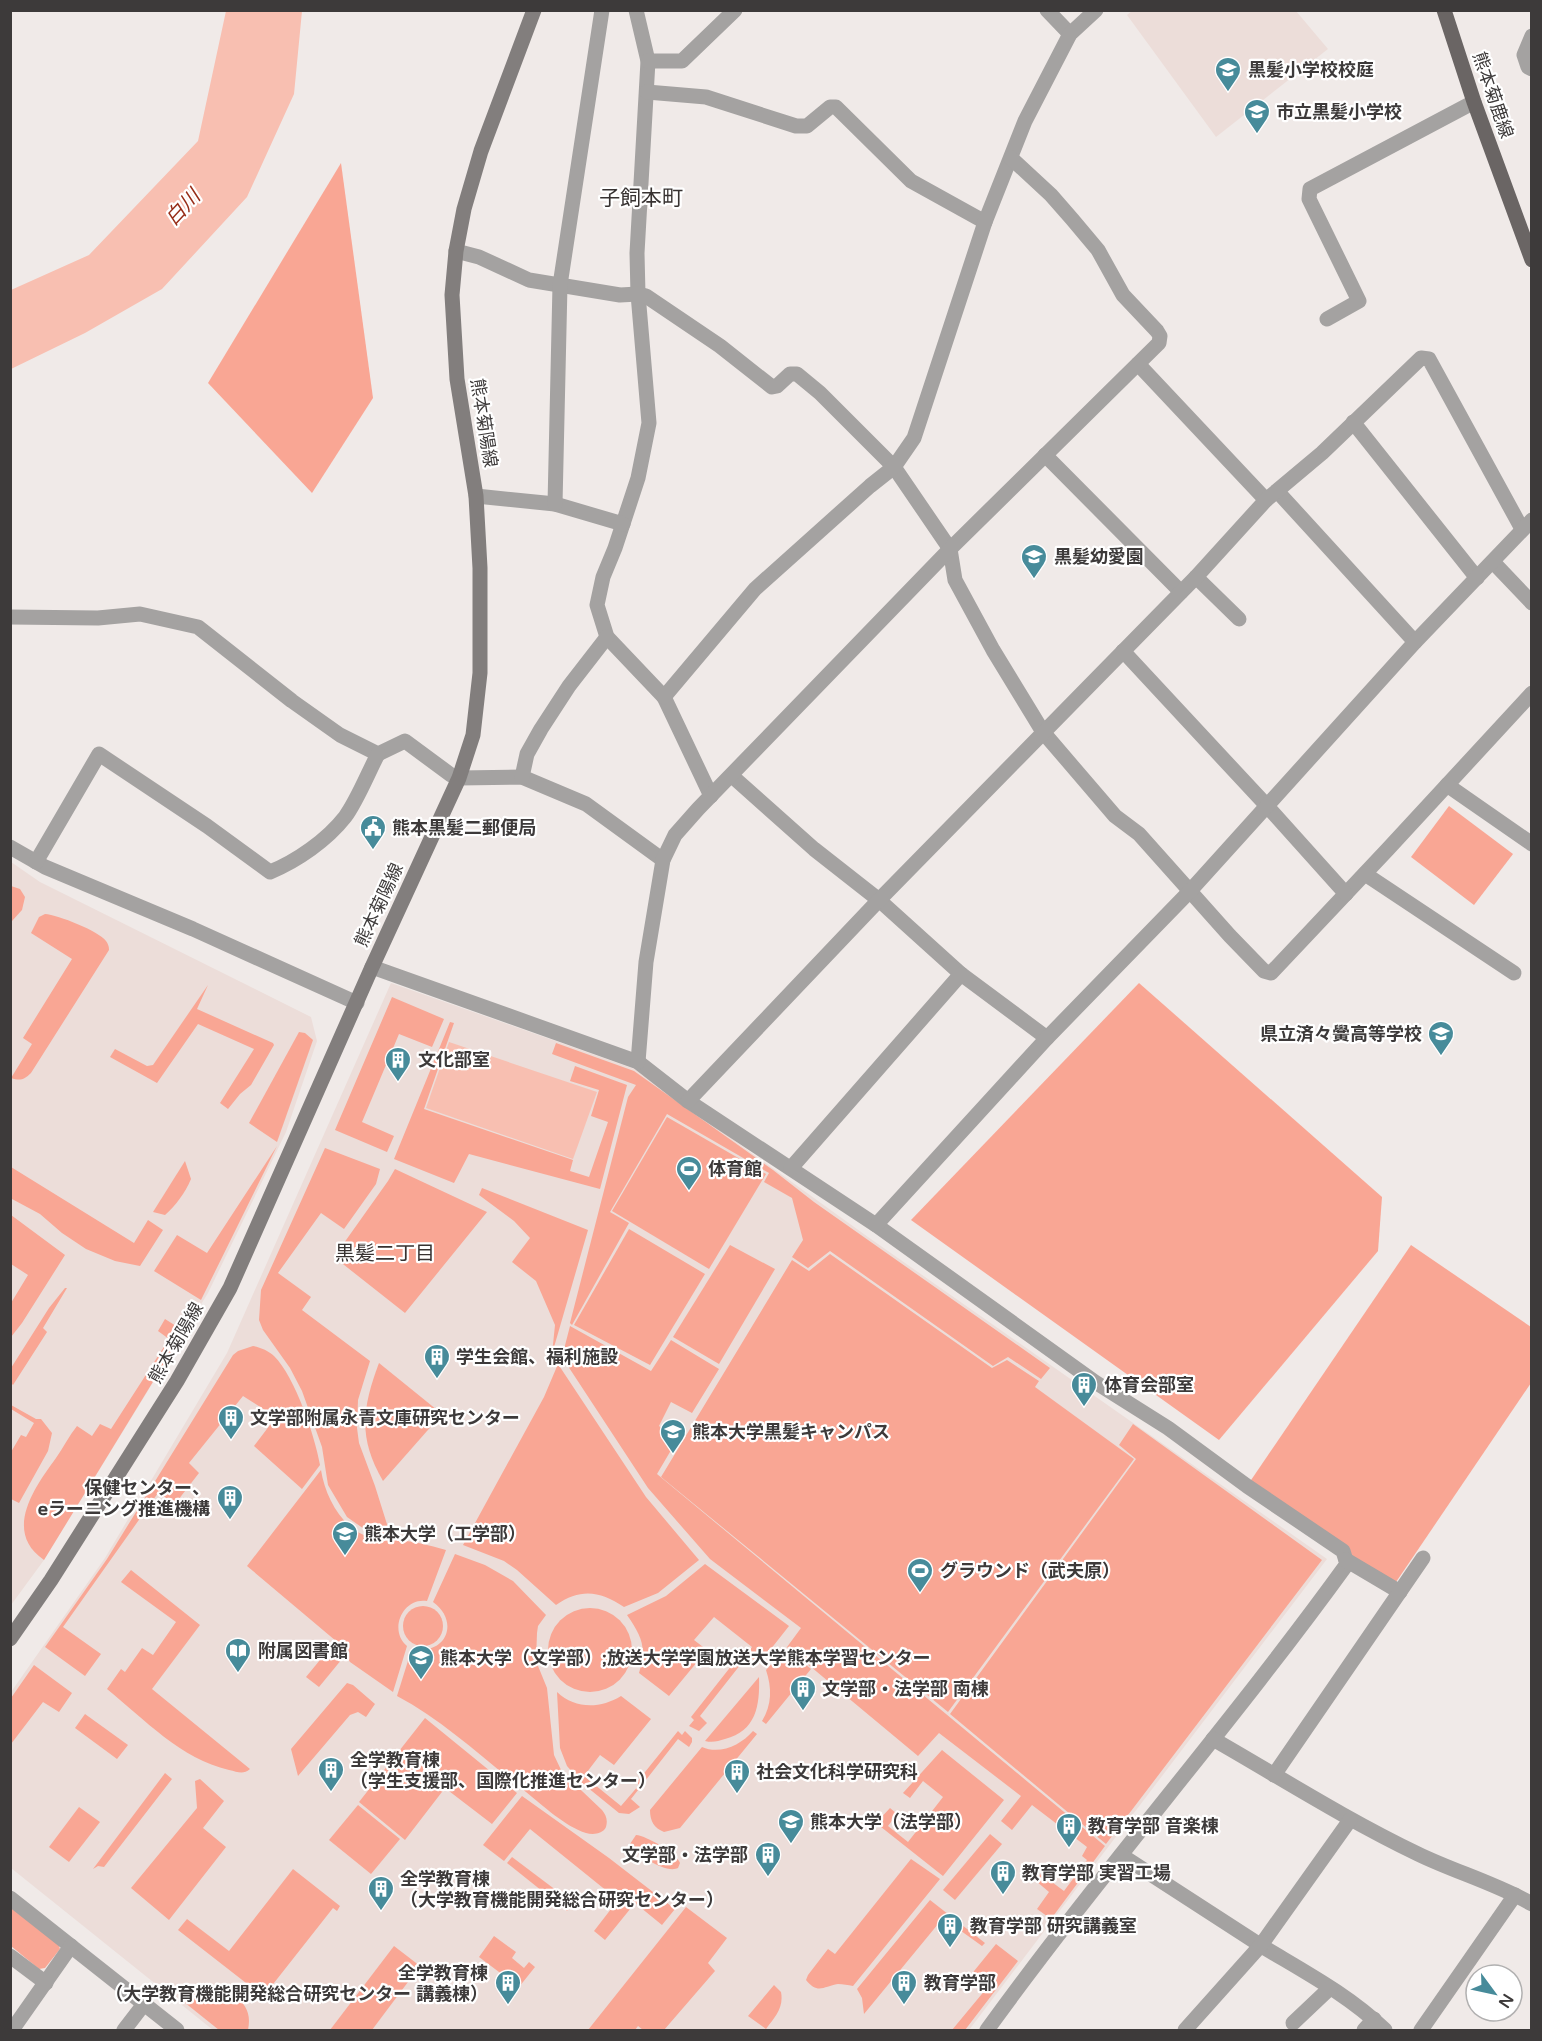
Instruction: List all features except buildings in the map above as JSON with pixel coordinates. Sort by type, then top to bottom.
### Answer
[{"type":"main road","name":"熊本菊陽線","points":[[10,1639],[51,1580],[177,1381],[230,1288],[372,967],[459,778],[473,735],[480,673],[480,568],[476,496],[457,379],[452,295],[456,251],[464,209],[481,151],[534,10]]},
{"type":"main road","name":"熊本菊鹿線","points":[[1444,10],[1474,102],[1532,260]]},
{"type":"street","points":[[555,504],[560,285],[602,10]]},
{"type":"street","points":[[636,10],[648,61],[636,253],[649,423],[638,478],[603,577],[597,605],[607,637],[664,697],[711,796]]},
{"type":"street","points":[[648,61],[682,61],[735,10]]},
{"type":"street","points":[[1047,10],[1070,34]]},
{"type":"street","points":[[664,697],[754,589],[894,467],[914,438],[985,222],[1026,122],[1070,34],[1096,10]]},
{"type":"street","points":[[1532,36],[1524,56],[1528,67],[1532,69]]},
{"type":"street","points":[[647,92],[706,97],[796,126],[807,126],[830,107],[836,107],[906,177],[985,222]]},
{"type":"street","points":[[1327,319],[1359,301],[1309,199],[1310,189],[1474,102]]},
{"type":"street","points":[[638,1062],[646,962],[663,860],[675,835],[950,549],[1159,343],[1160,336],[1157,331],[1123,295],[1098,249],[1051,195],[1011,158]]},
{"type":"street","points":[[456,251],[479,257],[529,280],[620,295],[646,296],[720,346],[772,387],[777,386],[790,374],[797,374],[820,393],[894,467],[950,549],[955,580],[993,650],[1043,732],[1115,816],[1139,834],[1264,971],[1271,973],[1532,693]]},
{"type":"street","points":[[688,1101],[879,900],[1196,577],[1272,496],[1421,358],[1429,359],[1527,525],[1415,642],[1190,891],[1047,1038],[876,1225]]},
{"type":"street","points":[[1138,364],[1415,642]]},
{"type":"street","points":[[1353,422],[1478,578]]},
{"type":"street","points":[[1045,456],[1180,592]]},
{"type":"street","points":[[476,496],[555,504],[623,524]]},
{"type":"street","points":[[1493,561],[1532,603]]},
{"type":"street","points":[[1196,577],[1239,619]]},
{"type":"street","points":[[10,617],[99,618],[140,614],[198,627],[340,735],[378,754]]},
{"type":"street","points":[[522,777],[527,754],[541,729],[569,686],[607,637]]},
{"type":"street","points":[[1124,651],[1346,894]]},
{"type":"street","points":[[36,862],[99,754],[207,826],[270,872],[284,867],[323,839],[345,816],[378,754],[405,741],[451,775],[459,778],[522,777],[586,804],[663,860]]},
{"type":"street","points":[[732,776],[814,849],[879,900],[961,974],[1047,1038]]},
{"type":"street","points":[[1447,785],[1532,844]]},
{"type":"street","points":[[10,847],[36,862],[357,1003]]},
{"type":"street","points":[[1365,874],[1514,973]]},
{"type":"street","points":[[372,967],[638,1062],[688,1101],[876,1225],[1095,1382],[1168,1428],[1247,1486],[1343,1551],[1347,1564],[1295,1636],[1121,1855],[987,2031]]},
{"type":"street","points":[[791,1168],[961,974]]},
{"type":"street","points":[[1274,1774],[1424,1558]]},
{"type":"street","points":[[1346,1560],[1400,1592]]},
{"type":"street","points":[[1213,1739],[1350,1820],[1420,1855],[1531,1903]]},
{"type":"street","points":[[1185,2031],[1261,1945],[1350,1820]]},
{"type":"street","points":[[1121,1855],[1330,1988],[1369,2025],[1386,2031]]},
{"type":"street","points":[[1421,2031],[1515,1895]]},
{"type":"street","points":[[10,1898],[177,2031]]},
{"type":"street","points":[[12,2031],[71,1946]]},
{"type":"street","points":[[10,1956],[46,1983]]},
{"type":"street","points":[[1293,2023],[1330,1988]]},
{"type":"street","points":[[124,2031],[144,2004]]},
{"type":"shaded area","name":"黒髪小学校校庭","points":[[1133,10],[1296,11],[1328,49],[1216,137],[1127,15]]},
{"type":"shaded area","points":[[341,163],[373,398],[312,493],[208,383]]},
{"type":"shaded area","points":[[1449,806],[1513,854],[1474,905],[1411,857]]},
{"type":"shaded area","points":[[11,862],[40,882],[311,1017],[317,1041],[286,1132],[208,1293],[44,1560],[11,1605]]},
{"type":"shaded area","points":[[11,886],[20,889],[25,897],[22,910],[12,921]]},
{"type":"shaded area","points":[[45,914],[87,928],[106,941],[109,950],[31,1073],[22,1079],[11,1078],[32,1044],[23,1038],[72,959],[31,933],[39,917]]},
{"type":"shaded area","name":"熊本大学黒髪キャンパス","points":[[391,983],[635,1069],[868,1237],[1327,1559],[969,2030],[213,2030],[11,1868],[11,1692],[105,1558],[227,1353]]},
{"type":"shaded area","points":[[1139,983],[1382,1197],[1378,1251],[1219,1440],[911,1220]]},
{"type":"shaded area","points":[[208,985],[197,1009],[274,1045],[251,1085],[228,1109],[220,1103],[254,1049],[198,1024],[157,1083],[110,1057],[115,1049],[147,1066],[153,1065]]},
{"type":"shaded area","points":[[392,997],[444,1019],[432,1047],[399,1034],[362,1122],[394,1136],[387,1152],[335,1130]]},
{"type":"shaded area","points":[[450,1022],[454,1023],[424,1109],[573,1160],[570,1171],[589,1177],[608,1122],[591,1116],[599,1090],[570,1081],[575,1066],[627,1085],[600,1189],[469,1154],[454,1183],[394,1159]]},
{"type":"shaded area","points":[[299,1032],[305,1033],[313,1040],[277,1142],[249,1123]]},
{"type":"shaded area","points":[[556,1043],[634,1071],[814,1202],[1050,1368],[1041,1379],[1008,1357],[993,1366],[830,1251],[808,1268],[792,1257],[803,1240],[792,1198],[764,1182],[769,1173],[667,1114],[610,1212],[629,1223],[572,1325],[570,1323],[628,1097],[636,1085],[552,1054]]},
{"type":"shaded area","name":"体育館","points":[[667,1117],[766,1174],[709,1269],[612,1211]]},
{"type":"shaded area","points":[[277,1146],[201,1300],[154,1271],[177,1235],[207,1253]]},
{"type":"shaded area","points":[[325,1148],[380,1169],[376,1184],[344,1229],[321,1213],[278,1273],[311,1297],[302,1310],[370,1361],[358,1400],[357,1428],[359,1443],[391,1537],[381,1537],[367,1531],[347,1517],[328,1485],[322,1447],[302,1391],[259,1320],[261,1290]]},
{"type":"shaded area","points":[[185,1161],[191,1179],[183,1194],[165,1215],[153,1212]]},
{"type":"shaded area","points":[[11,1167],[134,1243],[148,1220],[163,1230],[140,1266],[115,1261],[86,1249],[40,1214],[12,1199]]},
{"type":"shaded area","points":[[395,1169],[487,1212],[405,1313],[334,1257]]},
{"type":"shaded area","points":[[482,1188],[588,1230],[552,1354],[555,1325],[536,1281],[512,1262],[530,1238],[514,1221],[479,1195]]},
{"type":"shaded area","points":[[11,1215],[65,1255],[11,1337],[11,1303],[28,1275],[11,1264]]},
{"type":"shaded area","points":[[629,1229],[705,1274],[650,1365],[574,1325]]},
{"type":"shaded area","points":[[730,1245],[775,1269],[719,1364],[673,1337]]},
{"type":"shaded area","points":[[1411,1245],[1531,1327],[1531,1383],[1394,1585],[1247,1486]]},
{"type":"shaded area","name":"グラウンド（武夫原）","points":[[830,1254],[992,1368],[1007,1360],[1039,1381],[1035,1387],[1134,1459],[948,1712],[661,1477],[792,1260],[809,1271]]},
{"type":"shaded area","points":[[67,1288],[43,1328],[47,1332],[13,1385],[11,1368],[49,1308]]},
{"type":"shaded area","points":[[165,1319],[184,1331],[44,1560],[32,1549],[25,1536],[26,1510],[32,1496],[77,1426],[92,1436],[100,1424],[111,1429],[169,1339],[158,1331]]},
{"type":"shaded area","points":[[570,1326],[651,1371],[671,1340],[719,1369],[692,1413],[671,1402],[659,1426],[677,1440],[657,1474],[1105,1846],[1051,1919],[1037,1909],[1049,1892],[1036,1881],[1041,1874],[1064,1891],[1087,1860],[1082,1856],[1087,1847],[1032,1805],[1012,1830],[1001,1821],[1021,1796],[939,1733],[918,1756],[787,1647],[801,1628],[710,1559],[648,1488],[562,1357]]},
{"type":"shaded area","points":[[253,1346],[272,1354],[289,1378],[309,1423],[320,1465],[302,1489],[254,1446],[276,1417],[243,1396],[189,1463],[199,1473],[175,1504],[158,1493],[63,1627],[101,1654],[85,1676],[45,1647],[107,1559],[233,1355]]},
{"type":"shaded area","points":[[379,1363],[442,1414],[383,1481],[369,1451],[365,1423],[369,1394]]},
{"type":"shaded area","points":[[558,1364],[646,1497],[699,1560],[658,1593],[624,1607],[607,1598],[590,1594],[574,1596],[556,1605],[504,1561],[463,1545],[544,1397]]},
{"type":"shaded area","points":[[11,1405],[36,1419],[41,1419],[52,1433],[48,1451],[19,1503],[11,1499],[11,1452],[21,1435],[26,1437],[34,1423],[11,1409]]},
{"type":"shaded area","points":[[1133,1424],[1322,1560],[1106,1844],[950,1714],[1136,1459],[1119,1445]]},
{"type":"shaded area","points":[[321,1470],[333,1505],[348,1524],[358,1532],[381,1540],[408,1541],[446,1550],[427,1601],[411,1604],[401,1616],[399,1632],[407,1646],[393,1692],[350,1662],[336,1641],[247,1566]]},
{"type":"shaded area","points":[[455,1554],[485,1565],[513,1581],[546,1615],[538,1626],[536,1661],[547,1688],[554,1755],[562,1772],[605,1814],[606,1827],[600,1833],[586,1833],[562,1821],[447,1729],[397,1696],[412,1648],[433,1647],[441,1643],[445,1636],[446,1619],[433,1602]]},
{"type":"shaded area","points":[[705,1564],[789,1626],[759,1664],[748,1655],[700,1716],[707,1723],[699,1731],[689,1726],[694,1720],[691,1717],[732,1665],[736,1668],[752,1647],[714,1617],[694,1640],[707,1650],[669,1696],[639,1673],[643,1656],[642,1642],[627,1615],[666,1596]]},
{"type":"shaded area","points":[[131,1570],[200,1625],[152,1689],[250,1769],[247,1771],[229,1770],[195,1757],[164,1737],[107,1689],[121,1669],[125,1672],[142,1648],[153,1655],[176,1622],[121,1582]]},
{"type":"shaded area","points":[[423,1606],[437,1612],[443,1626],[437,1640],[423,1646],[409,1640],[403,1626],[409,1612]]},
{"type":"shaded area","points":[[590,1608],[606,1611],[620,1620],[629,1634],[632,1650],[629,1666],[620,1680],[606,1689],[590,1692],[574,1689],[560,1680],[551,1666],[548,1650],[551,1634],[560,1620],[574,1611]]},
{"type":"shaded area","points":[[786,1648],[811,1669],[766,1724],[762,1721],[768,1709],[770,1690],[766,1670]]},
{"type":"shaded area","points":[[329,1649],[342,1659],[319,1687],[306,1677]]},
{"type":"shaded area","points":[[34,1665],[72,1693],[59,1712],[43,1702],[11,1744],[11,1698]]},
{"type":"shaded area","points":[[759,1677],[757,1707],[750,1724],[744,1730],[725,1739],[715,1742],[705,1741]]},
{"type":"shaded area","points":[[347,1683],[353,1685],[375,1704],[366,1717],[358,1712],[350,1715],[298,1776],[291,1749]]},
{"type":"shaded area","points":[[557,1692],[572,1702],[588,1705],[605,1703],[621,1696],[651,1719],[614,1765],[600,1755],[584,1776],[621,1806],[678,1731],[682,1735],[685,1731],[692,1738],[692,1742],[689,1747],[678,1739],[631,1799],[640,1807],[629,1814],[619,1813],[582,1783],[567,1766],[560,1748]]},
{"type":"shaded area","points":[[85,1714],[128,1745],[117,1759],[75,1728]]},
{"type":"shaded area","points":[[425,1718],[517,1793],[492,1824],[445,1788],[405,1840],[359,1802]]},
{"type":"shaded area","points":[[753,1731],[757,1734],[680,1828],[664,1832],[655,1826],[650,1810],[702,1747],[716,1750],[730,1747],[742,1741]]},
{"type":"shaded area","points":[[942,1750],[1004,1800],[943,1876],[876,1823],[890,1808],[897,1814],[888,1826],[908,1842],[943,1797],[923,1781],[910,1798],[903,1793]]},
{"type":"shaded area","points":[[165,1773],[172,1779],[104,1867],[98,1866],[93,1869]]},
{"type":"shaded area","points":[[200,1779],[224,1801],[203,1828],[226,1847],[169,1920],[131,1888],[197,1808],[195,1781]]},
{"type":"shaded area","points":[[522,1796],[609,1858],[675,1909],[662,1925],[635,1903],[605,1940],[594,1931],[618,1900],[530,1829],[504,1861],[483,1845]]},
{"type":"shaded area","points":[[358,1805],[400,1839],[371,1874],[329,1840]]},
{"type":"shaded area","points":[[79,1807],[100,1822],[69,1862],[49,1847]]},
{"type":"shaded area","points":[[990,1834],[1002,1844],[955,1900],[943,1890]]},
{"type":"shaded area","points":[[636,1835],[647,1838],[667,1850],[680,1863],[678,1868],[659,1866],[639,1853],[630,1844]]},
{"type":"shaded area","points":[[512,1857],[573,1903],[567,1911],[507,1863]]},
{"type":"shaded area","points":[[911,1859],[940,1879],[853,1986],[838,1984],[818,1988],[810,1985],[806,1980],[808,1975],[828,1949],[835,1954]]},
{"type":"shaded area","points":[[293,1869],[340,1906],[337,1911],[333,1908],[270,1988],[275,1993],[269,2001],[178,1930],[187,1919],[229,1951]]},
{"type":"shaded area","points":[[930,1900],[985,1943],[982,1946],[943,1918],[864,2014],[862,1998],[857,1989]]},
{"type":"shaded area","points":[[10,1907],[58,1943],[60,1949],[45,1968],[39,1969],[11,1946]]},
{"type":"shaded area","points":[[686,1907],[727,1938],[708,1963],[715,1971],[664,2030],[643,2030],[638,2026],[635,2030],[588,2030]]},
{"type":"shaded area","points":[[494,1936],[516,1952],[512,1958],[524,1968],[529,1962],[535,1967],[519,1987],[479,1957]]},
{"type":"shaded area","points":[[996,1944],[1018,1961],[965,2030],[952,2030],[986,1989],[970,1976]]},
{"type":"shaded area","points":[[394,1946],[420,1966],[372,2030],[330,2030]]},
{"type":"shaded area","points":[[774,1985],[781,1992],[782,1998],[778,2012],[766,2029],[748,2016]]},
{"type":"shaded area","points":[[196,1986],[205,1993],[212,1986],[235,1996],[245,2006],[248,2013],[248,2030],[219,2030],[184,2002]]},
{"type":"water","name":"白川","points":[[226,11],[302,11],[294,94],[247,197],[162,289],[85,333],[11,369],[11,290],[89,255],[198,141]]},
{"type":"water","points":[[449,1042],[597,1092],[573,1159],[426,1108]]},
{"type":"place","name":"黒髪小学校校庭","points":[[1228,93]]},
{"type":"place","name":"市立黒髪小学校","points":[[1257,135]]},
{"type":"place","name":"黒髪幼愛園","points":[[1034,580]]},
{"type":"place","name":"熊本黒髪二郵便局","points":[[373,851]]},
{"type":"place","name":"県立済々黌高等学校","points":[[1441,1057]]},
{"type":"place","name":"文化部室","points":[[398,1083]]},
{"type":"place","name":"体育館","points":[[689,1192]]},
{"type":"place","name":"学生会館、福利施設","points":[[437,1380]]},
{"type":"place","name":"体育会部室","points":[[1084,1408]]},
{"type":"place","name":"文学部附属永青文庫研究センター","points":[[231,1441]]},
{"type":"place","name":"熊本大学黒髪キャンパス","points":[[673,1455]]},
{"type":"place","name":"保健センター、 eラーニング推進機構","points":[[230,1521]]},
{"type":"place","name":"熊本大学（工学部）","points":[[345,1557]]},
{"type":"place","name":"グラウンド（武夫原）","points":[[920,1594]]},
{"type":"place","name":"附属図書館","points":[[238,1674]]},
{"type":"place","name":"熊本大学（文学部）;放送大学学園放送大学熊本学習センター","points":[[421,1681]]},
{"type":"place","name":"文学部・法学部 南棟","points":[[803,1712]]},
{"type":"place","name":"全学教育棟 （学生支援部、国際化推進センター）","points":[[331,1793]]},
{"type":"place","name":"社会文化科学研究科","points":[[737,1795]]},
{"type":"place","name":"熊本大学（法学部）","points":[[791,1845]]},
{"type":"place","name":"教育学部 音楽棟","points":[[1069,1849]]},
{"type":"place","name":"文学部・法学部","points":[[768,1878]]},
{"type":"place","name":"教育学部 実習工場","points":[[1003,1896]]},
{"type":"place","name":"全学教育棟 （大学教育機能開発総合研究センター）","points":[[381,1912]]},
{"type":"place","name":"教育学部 研究講義室","points":[[950,1949]]},
{"type":"place","name":"全学教育棟 （大学教育機能開発総合研究センター 講義棟）","points":[[508,2006]]},
{"type":"place","name":"教育学部","points":[[904,2006]]},
{"type":"district","name":"子飼本町","points":[[641,198]]},
{"type":"district","name":"黒髪二丁目","points":[[385,1254]]}]
